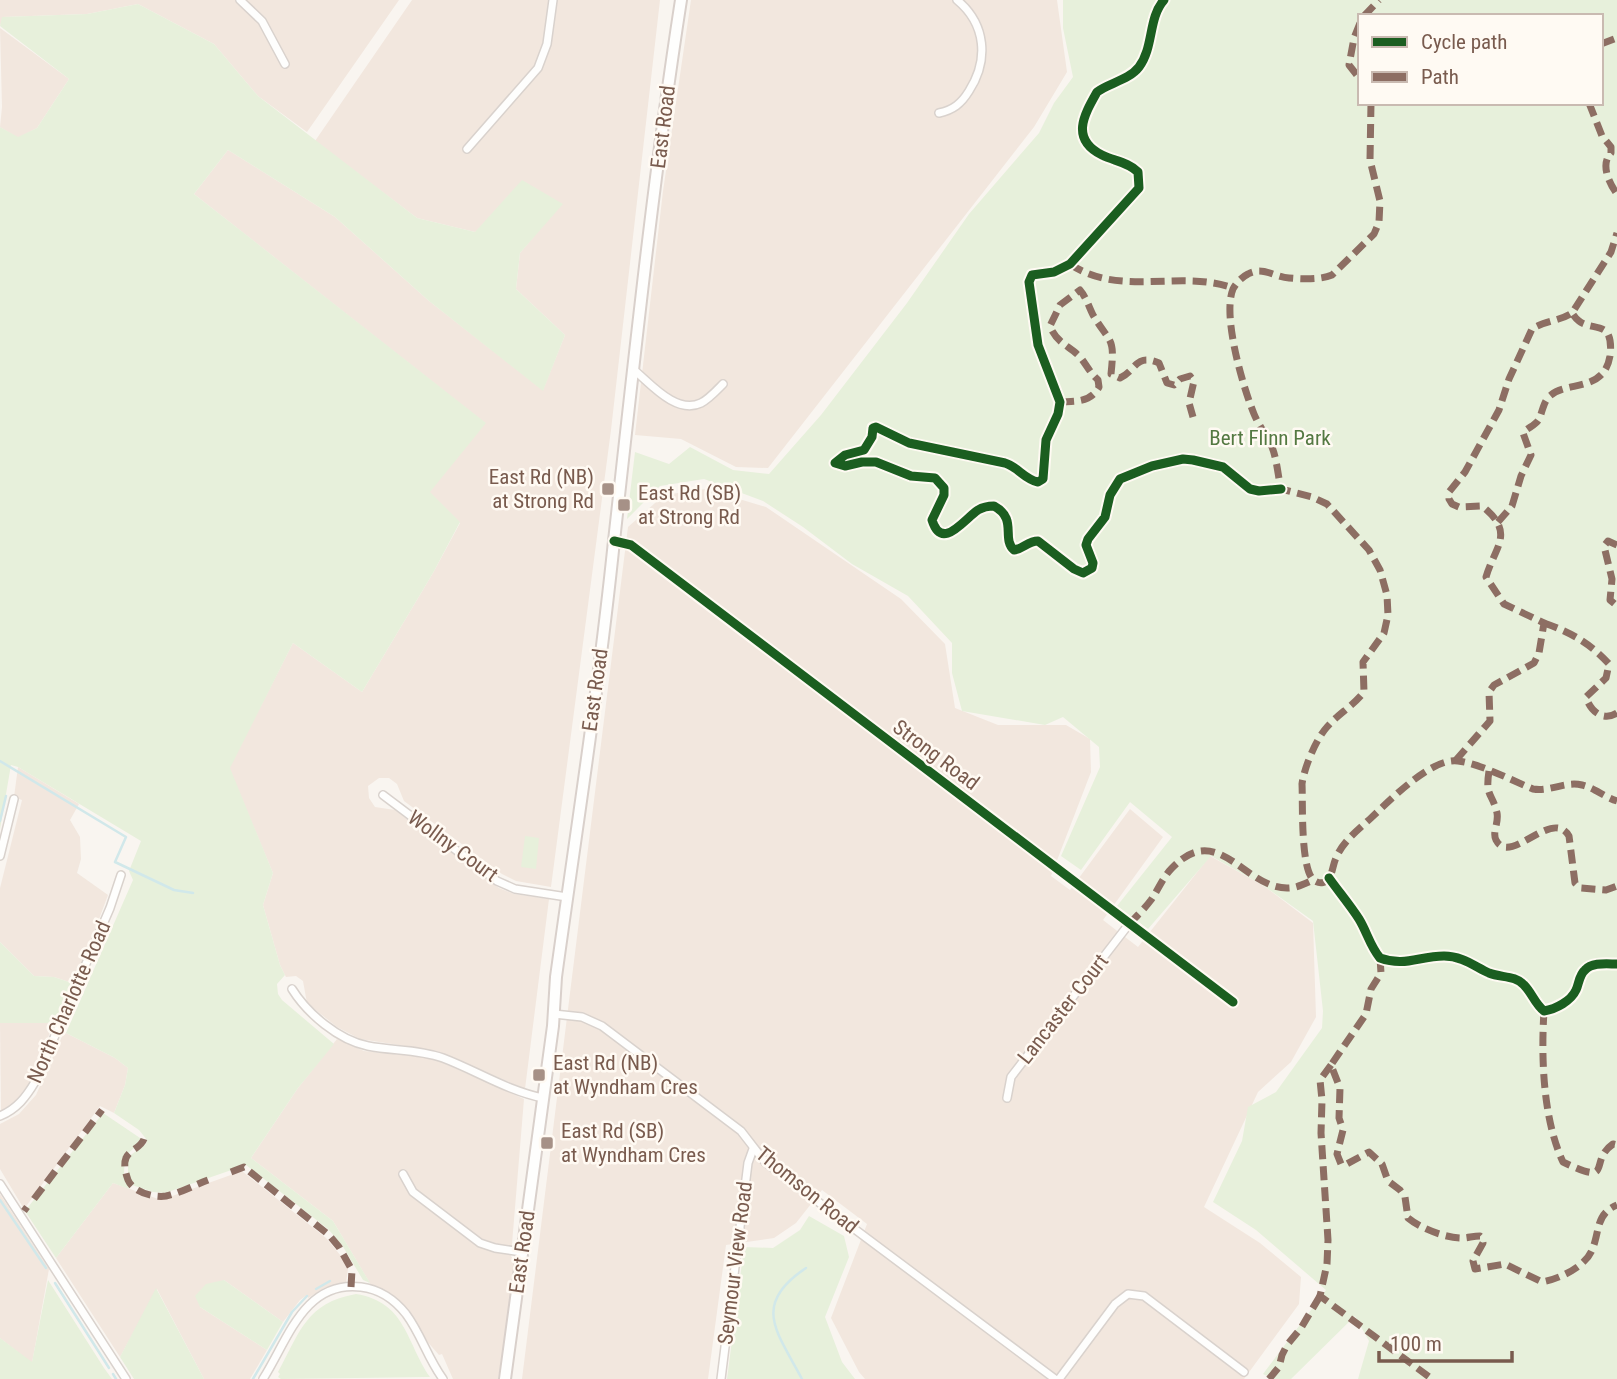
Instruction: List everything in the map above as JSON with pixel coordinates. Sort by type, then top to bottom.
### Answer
[{"type":"main road","name":"East Road","points":[[505,1379],[614,541],[665,103],[681,0]]},
{"type":"street","points":[[240,0],[262,21],[285,64]]},
{"type":"street","points":[[467,149],[527,83],[541,63],[547,44],[553,0]]},
{"type":"street","points":[[939,113],[953,109],[962,101],[977,78],[982,61],[978,26],[957,0]]},
{"type":"street","points":[[632,369],[676,404],[688,406],[701,403],[723,384]]},
{"type":"street","name":"Strong Road","points":[[614,541],[631,545],[1233,1002]]},
{"type":"street","name":"Wollny Court","points":[[383,795],[497,881],[515,889],[567,897]]},
{"type":"street","points":[[0,856],[13,799]]},
{"type":"street","name":"North Charlotte Road","points":[[0,1116],[23,1100],[35,1082],[110,908],[121,875]]},
{"type":"street","name":"Lancaster Court","points":[[1007,1098],[1011,1077],[1129,924]]},
{"type":"street","points":[[292,989],[302,1005],[354,1042],[366,1046],[427,1053],[525,1094],[543,1098]]},
{"type":"street","name":"Thomson Road","points":[[554,1014],[582,1017],[602,1026],[741,1131],[765,1161],[1057,1379]]},
{"type":"street","name":"Seymour View Road","points":[[720,1379],[748,1163],[753,1149]]},
{"type":"street","points":[[403,1174],[413,1192],[480,1243],[522,1252]]},
{"type":"street","points":[[0,1184],[126,1379]]},
{"type":"street","points":[[263,1379],[295,1321],[307,1306],[331,1290],[359,1287],[381,1293],[404,1312],[443,1379]]},
{"type":"street","points":[[1057,1379],[1115,1304],[1128,1294],[1144,1296],[1244,1372]]},
{"type":"shaded area","points":[[0,0],[399,0],[307,132],[258,96],[214,44],[138,4],[87,14],[3,17],[0,26]]},
{"type":"shaded area","points":[[412,0],[660,0],[611,430],[551,887],[516,881],[502,874],[404,801],[397,784],[389,778],[379,778],[368,786],[369,798],[375,807],[395,810],[499,888],[514,894],[549,899],[525,1089],[437,1051],[360,1039],[337,1027],[307,1003],[303,981],[296,976],[286,977],[280,965],[263,905],[273,873],[229,768],[293,643],[362,692],[460,523],[429,492],[485,423],[194,194],[228,150],[335,217],[429,301],[543,390],[565,335],[516,289],[520,253],[562,203],[475,232],[417,218],[315,141]]},
{"type":"shaded area","points":[[691,0],[1057,0],[1067,72],[1034,127],[768,468],[736,467],[681,439],[635,435],[663,191]]},
{"type":"shaded area","points":[[0,28],[69,79],[37,128],[18,138],[0,127]]},
{"type":"shaded area","points":[[706,489],[766,507],[901,599],[945,644],[955,708],[998,725],[1066,725],[1090,739],[1091,772],[1051,876],[1070,890],[1130,809],[1163,837],[1103,920],[1138,947],[1210,856],[1264,886],[1313,923],[1316,1017],[1291,1062],[1258,1092],[1204,1207],[1260,1243],[1301,1277],[1299,1304],[1244,1379],[865,1379],[831,1318],[867,1224],[822,1190],[796,1223],[774,1238],[726,1245],[708,1379],[522,1379],[628,527],[664,495]]},
{"type":"shaded area","points":[[18,767],[79,804],[70,820],[80,837],[81,859],[77,873],[108,895],[72,983],[54,977],[34,976],[0,942],[0,888],[22,800],[14,797]]},
{"type":"shaded area","points":[[0,1023],[54,1023],[27,1088],[17,1100],[1,1111]]},
{"type":"shaded area","points":[[64,1032],[115,1058],[128,1068],[125,1085],[114,1113],[100,1106],[24,1209],[0,1169],[0,1124],[19,1114],[36,1095]]},
{"type":"shaded area","points":[[337,1039],[364,1051],[423,1057],[441,1062],[524,1099],[511,1256],[515,1271],[498,1379],[453,1379],[442,1354],[439,1355],[425,1339],[405,1306],[388,1292],[371,1285],[333,1221],[251,1158],[298,1088]]},
{"type":"shaded area","points":[[242,1171],[326,1238],[348,1269],[346,1283],[324,1288],[308,1298],[307,1295],[283,1322],[224,1280],[200,1307],[267,1350],[250,1379],[204,1379],[157,1289],[120,1357],[56,1258],[113,1183],[161,1200]]},
{"type":"shaded area","points":[[0,1194],[49,1269],[32,1363],[0,1338]]},
{"type":"green space","name":"Bert Flinn Park","points":[[1063,0],[1617,0],[1617,1379],[1358,1379],[1369,1341],[1355,1316],[1291,1379],[1273,1379],[1263,1374],[1326,1290],[1256,1230],[1213,1202],[1242,1141],[1248,1107],[1276,1092],[1322,1028],[1323,1011],[1313,921],[1264,886],[1211,856],[1148,929],[1117,906],[1172,837],[1130,802],[1081,870],[1061,856],[1100,767],[1099,747],[1063,717],[1045,725],[962,711],[952,673],[952,643],[908,596],[852,564],[763,501],[704,479],[660,486],[627,519],[635,452],[669,464],[690,447],[733,470],[769,474],[821,415],[907,303],[969,214],[1039,133],[1054,103],[1073,77],[1063,28]]},
{"type":"green space","points":[[138,4],[214,44],[258,96],[417,218],[475,232],[522,180],[563,204],[520,253],[516,289],[565,335],[543,391],[429,301],[335,217],[228,150],[194,194],[486,423],[430,492],[460,522],[362,692],[293,643],[230,768],[273,873],[263,905],[285,975],[277,984],[278,994],[334,1044],[298,1088],[251,1158],[333,1221],[370,1283],[363,1280],[342,1245],[328,1229],[246,1165],[165,1193],[132,1185],[128,1173],[128,1157],[146,1144],[147,1140],[139,1130],[114,1113],[125,1085],[128,1068],[115,1058],[66,1033],[133,880],[129,871],[141,841],[11,765],[0,829],[0,127],[18,137],[37,128],[69,79],[0,26],[2,17],[87,14]]},
{"type":"green space","points":[[525,836],[539,838],[536,869],[521,867]]},
{"type":"green space","points":[[0,942],[34,976],[54,977],[72,983],[54,1023],[0,1023]]},
{"type":"green space","points":[[103,1113],[143,1140],[125,1156],[124,1173],[129,1189],[113,1183],[56,1258],[25,1211]]},
{"type":"green space","points":[[809,1216],[844,1236],[849,1257],[825,1317],[842,1362],[855,1379],[727,1379],[744,1247],[773,1248],[800,1230]]},
{"type":"green space","points":[[48,1280],[112,1379],[0,1379],[0,1338],[32,1362]]},
{"type":"green space","points":[[224,1280],[283,1322],[267,1350],[200,1307],[195,1296],[206,1284]]},
{"type":"green space","points":[[156,1288],[204,1379],[134,1379],[120,1357]]},
{"type":"green space","points":[[356,1294],[373,1298],[395,1315],[430,1377],[278,1377],[278,1372],[306,1321],[326,1304]]},
{"type":"waterway","points":[[0,761],[126,837],[115,862],[174,890],[193,893]]},
{"type":"waterway","points":[[0,821],[6,796]]},
{"type":"waterway","points":[[0,1200],[46,1268]]},
{"type":"waterway","points":[[802,1379],[778,1333],[774,1307],[778,1294],[806,1268]]},
{"type":"waterway","points":[[316,1289],[330,1281]]},
{"type":"waterway","points":[[55,1283],[109,1368]]},
{"type":"waterway","points":[[253,1379],[292,1312],[307,1296]]},
{"type":"waterway","points":[[113,1374],[116,1379]]},
{"type":"marked path","points":[[1366,14],[1379,0]]},
{"type":"marked path","points":[[1358,28],[1349,65],[1358,76]]},
{"type":"marked path","points":[[1603,43],[1617,38]]},
{"type":"marked path","points":[[1371,105],[1370,160],[1380,201],[1379,222],[1374,234],[1332,275],[1300,279],[1264,271],[1253,272],[1236,285],[1230,301],[1232,333],[1240,370],[1254,414],[1272,447],[1281,489],[1327,504],[1369,550],[1380,570],[1387,595],[1388,615],[1384,633],[1363,662],[1364,692],[1323,732],[1305,770],[1302,784],[1303,836],[1310,875],[1317,882],[1326,881],[1339,852],[1351,836],[1412,782],[1436,766],[1448,762],[1476,765],[1533,789],[1582,785],[1617,801]]},
{"type":"marked path","points":[[1590,105],[1602,136],[1611,147],[1606,168],[1617,194]]},
{"type":"marked path","points":[[1456,760],[1490,721],[1489,692],[1494,685],[1534,663],[1539,653],[1544,623],[1504,604],[1486,577],[1500,540],[1498,524],[1482,506],[1459,507],[1452,504],[1449,492],[1465,472],[1499,410],[1509,379],[1532,329],[1572,313],[1611,252],[1617,233]]},
{"type":"marked path","points":[[1070,264],[1089,274],[1109,279],[1130,282],[1192,281],[1233,288]]},
{"type":"marked path","points":[[1060,402],[1087,399],[1099,387],[1098,380],[1081,358],[1060,340],[1050,326],[1060,305],[1080,290],[1112,347],[1111,374],[1120,378],[1141,361],[1151,360],[1159,363],[1167,383],[1174,385],[1180,379],[1190,376],[1194,381],[1189,403],[1193,417]]},
{"type":"marked path","points":[[1498,522],[1512,506],[1531,455],[1523,433],[1538,421],[1548,397],[1558,391],[1585,384],[1601,375],[1610,356],[1610,342],[1606,331],[1582,323],[1572,313]]},
{"type":"marked path","points":[[1617,545],[1608,541],[1604,546],[1612,579],[1610,600],[1617,606]]},
{"type":"marked path","points":[[1544,623],[1579,639],[1609,664],[1606,678],[1586,697],[1598,714],[1607,716],[1617,713]]},
{"type":"marked path","points":[[1489,771],[1488,790],[1497,817],[1495,837],[1502,846],[1511,847],[1552,828],[1562,829],[1569,836],[1575,883],[1580,888],[1606,890],[1617,886]]},
{"type":"marked path","points":[[1129,924],[1151,900],[1172,868],[1188,855],[1203,851],[1217,853],[1272,885],[1291,888],[1313,880]]},
{"type":"marked path","points":[[1380,958],[1381,973],[1371,989],[1366,1014],[1331,1065],[1340,1088],[1339,1118],[1343,1130],[1337,1154],[1341,1164],[1345,1165],[1369,1152],[1382,1164],[1388,1181],[1405,1197],[1408,1218],[1419,1225],[1455,1238],[1482,1238],[1483,1243],[1473,1261],[1475,1269],[1505,1264],[1542,1282],[1563,1275],[1584,1262],[1592,1250],[1602,1218],[1617,1205]]},
{"type":"marked path","points":[[1544,1011],[1543,1048],[1547,1108],[1563,1162],[1595,1172],[1606,1151],[1613,1144],[1617,1145]]},
{"type":"marked path","points":[[1331,1065],[1320,1080],[1328,1240],[1327,1264],[1320,1296],[1432,1379]]},
{"type":"marked path","points":[[34,1199],[102,1110]]},
{"type":"marked path","points":[[144,1139],[128,1155],[125,1164],[128,1180],[139,1191],[166,1196],[208,1180]]},
{"type":"marked path","points":[[231,1172],[244,1167],[329,1235],[352,1270],[351,1287]]},
{"type":"marked path","points":[[24,1211],[27,1207]]},
{"type":"marked path","points":[[1269,1379],[1279,1367],[1287,1345],[1301,1328],[1320,1296]]},
{"type":"cycle path","points":[[1164,0],[1155,15],[1147,51],[1139,67],[1130,75],[1097,92],[1084,118],[1083,134],[1086,142],[1102,155],[1138,172],[1139,188],[1070,264],[1054,272],[1032,275],[1029,282],[1038,345],[1060,402],[1058,414],[1046,440],[1043,479],[1038,482],[1033,480],[1005,463],[909,443],[876,427],[873,428],[872,437],[864,450],[845,455],[835,463],[845,466],[876,462],[911,476],[935,478],[944,488],[944,495],[932,520],[941,533],[954,530],[980,509],[994,506],[1005,517],[1010,545],[1014,550],[1038,541],[1083,573],[1092,568],[1093,563],[1086,545],[1088,539],[1105,517],[1110,495],[1120,479],[1152,466],[1183,459],[1223,467],[1250,489],[1281,489]]},
{"type":"cycle path","points":[[614,541],[631,545],[1233,1002]]},
{"type":"cycle path","points":[[1329,878],[1359,919],[1380,958],[1397,961],[1435,956],[1457,958],[1489,973],[1520,982],[1544,1011],[1571,998],[1581,974],[1588,967],[1617,964]]},
{"type":"place","name":"East Rd (NB) at Strong Rd","points":[[608,489]]},
{"type":"place","name":"East Rd (SB) at Strong Rd","points":[[624,505]]},
{"type":"place","name":"East Rd (NB) at Wyndham Cres","points":[[539,1075]]},
{"type":"place","name":"East Rd (SB) at Wyndham Cres","points":[[547,1143]]}]
